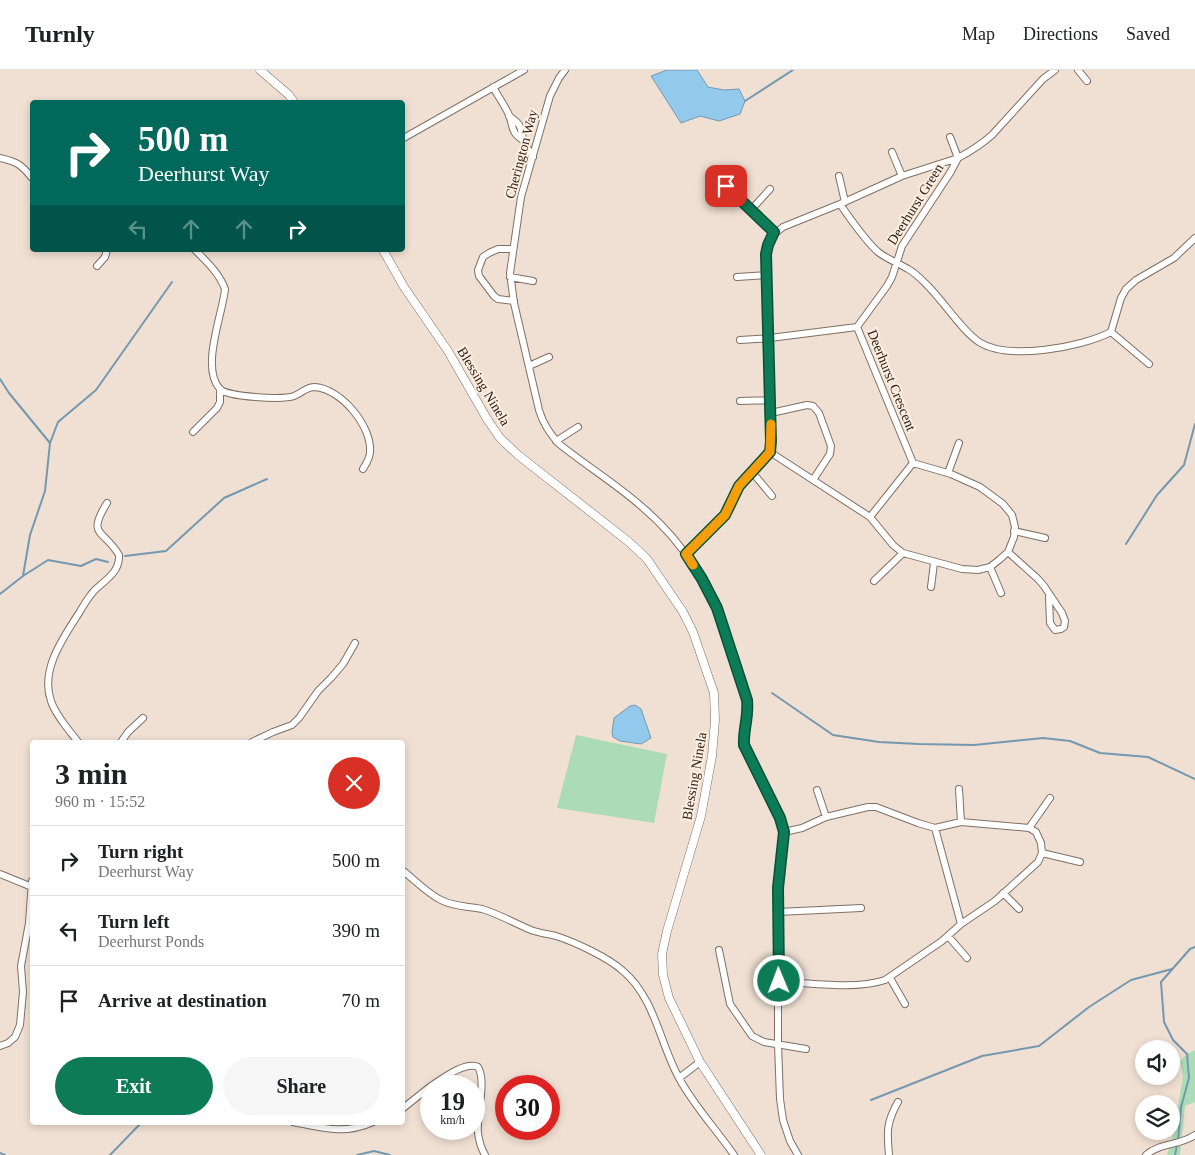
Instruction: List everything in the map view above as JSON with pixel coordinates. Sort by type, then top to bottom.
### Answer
[{"type":"street","points":[[260,70],[293,100]]},
{"type":"street","points":[[405,137],[524,70]]},
{"type":"street","name":"Cherington Way","points":[[565,70],[558,78],[550,96],[522,196],[512,249],[510,277],[542,420],[556,441],[641,506],[686,554],[702,579],[717,608],[747,700],[749,710],[744,745],[780,818],[784,832]]},
{"type":"street","points":[[686,554],[725,515],[739,486],[770,452],[770,338],[767,276],[768,245],[774,232],[902,176],[958,158],[983,143],[1043,79],[1055,70]]},
{"type":"street","points":[[1078,70],[1087,81]]},
{"type":"street","points":[[493,88],[509,116],[518,123],[524,142],[533,157]]},
{"type":"street","points":[[950,137],[958,158]]},
{"type":"street","points":[[892,152],[902,176]]},
{"type":"street","points":[[0,158],[14,161],[21,165],[30,176]]},
{"type":"street","name":"Deerhurst Green","points":[[857,327],[886,286],[902,246],[958,158]]},
{"type":"street","points":[[839,176],[843,203],[860,231],[879,252],[909,270],[942,299],[968,333],[978,342],[998,349],[1050,350],[1112,332]]},
{"type":"street","points":[[726,186],[774,232]]},
{"type":"street","points":[[751,210],[770,189]]},
{"type":"street","points":[[1112,332],[1121,298],[1126,289],[1136,280],[1174,258],[1195,238]]},
{"type":"street","points":[[512,249],[498,248],[489,253],[480,263],[478,270],[479,276],[494,296],[498,299],[514,301]]},
{"type":"street","points":[[97,266],[105,257],[106,252]]},
{"type":"street","points":[[197,252],[222,281],[225,289],[213,344],[213,368],[216,382],[220,389],[227,394],[238,396],[285,398],[313,387],[332,393],[345,402],[358,417],[365,430],[370,443],[370,451],[363,469]]},
{"type":"street","name":"Blessing Ninela","points":[[384,252],[404,286],[448,351],[487,420],[500,438],[518,455],[629,542],[647,559],[683,612],[698,646],[714,693],[715,720],[712,756],[701,816],[662,954],[664,975],[669,998],[700,1062],[761,1155]]},
{"type":"street","points":[[737,277],[767,276]]},
{"type":"street","points":[[510,277],[533,281]]},
{"type":"street","name":"Deerhurst Crescent","points":[[740,340],[857,327],[913,463]]},
{"type":"street","points":[[1112,332],[1149,364]]},
{"type":"street","points":[[529,366],[548,357]]},
{"type":"street","points":[[193,432],[217,408],[220,402],[220,389]]},
{"type":"street","points":[[740,401],[771,400]]},
{"type":"street","points":[[771,413],[807,405],[813,406],[819,413],[830,441],[831,450],[813,480]]},
{"type":"street","points":[[556,441],[578,426]]},
{"type":"street","points":[[948,473],[959,443]]},
{"type":"street","points":[[770,452],[870,517],[893,545],[903,553],[934,563],[962,569],[978,570],[990,567],[1008,552],[1014,531],[1012,515],[1003,504],[980,487],[948,473],[913,463],[870,517]]},
{"type":"street","points":[[752,472],[772,496]]},
{"type":"street","points":[[77,740],[54,708],[48,684],[49,676],[57,651],[66,632],[97,588],[114,572],[119,560],[116,550],[100,534],[97,527],[99,516],[107,502]]},
{"type":"street","points":[[1014,531],[1045,538]]},
{"type":"street","points":[[1008,552],[1038,579],[1062,613],[1065,621],[1064,627],[1061,629],[1054,630],[1050,623],[1049,597]]},
{"type":"street","points":[[874,582],[903,553]]},
{"type":"street","points":[[931,587],[934,563]]},
{"type":"street","points":[[990,567],[1001,593]]},
{"type":"street","points":[[256,740],[292,725],[318,691],[343,664],[355,643]]},
{"type":"street","points":[[122,740],[143,718]]},
{"type":"street","points":[[959,789],[960,822]]},
{"type":"street","points":[[816,790],[826,817]]},
{"type":"street","points":[[1029,828],[1050,798]]},
{"type":"street","points":[[779,981],[819,985],[876,984],[890,978],[1003,893],[1038,862],[1042,852],[1042,843],[1036,832],[1029,828],[960,822],[935,828],[876,807],[868,807],[826,817],[802,828],[784,832],[778,888],[778,1044],[782,1120],[798,1155]]},
{"type":"street","points":[[935,828],[961,924]]},
{"type":"street","points":[[1042,852],[1080,862]]},
{"type":"street","points":[[405,872],[440,900],[450,904],[481,909],[534,931],[566,940],[612,963],[623,971],[632,980],[655,1019],[667,1054],[679,1078],[695,1104],[734,1155]]},
{"type":"street","points":[[0,874],[30,886]]},
{"type":"street","points":[[1003,893],[1019,909]]},
{"type":"street","points":[[778,912],[861,908]]},
{"type":"street","points":[[0,1046],[8,1043],[15,1037],[20,1024],[23,992],[21,966],[30,923]]},
{"type":"street","points":[[948,936],[967,958]]},
{"type":"street","points":[[719,950],[730,1004],[752,1036],[764,1042],[806,1049]]},
{"type":"street","points":[[890,978],[905,1004]]},
{"type":"street","points":[[679,1078],[700,1062]]},
{"type":"street","points":[[450,1075],[471,1065],[478,1067],[481,1075]]},
{"type":"street","points":[[405,1107],[420,1095]]},
{"type":"street","points":[[405,1103],[411,1102]]},
{"type":"street","points":[[889,1155],[887,1132],[890,1116],[898,1102]]},
{"type":"street","points":[[309,1125],[342,1131],[365,1125]]},
{"type":"street","points":[[1146,1155],[1155,1148],[1183,1141],[1195,1135]]},
{"type":"street","points":[[479,1140],[485,1155]]},
{"type":"green space","points":[[576,735],[667,754],[654,823],[557,808]]},
{"type":"green space","points":[[1195,1050],[1195,1102],[1185,1106],[1180,1155],[1167,1155],[1171,1140],[1180,1140],[1180,1095],[1183,1076],[1180,1061],[1187,1054]]},
{"type":"water","points":[[667,70],[697,70],[708,87],[724,90],[739,89],[745,101],[740,114],[719,121],[700,116],[681,123],[651,76]]},
{"type":"water","points":[[635,705],[641,709],[651,738],[641,744],[620,741],[613,737],[612,733],[614,718],[630,706]]},
{"type":"waterway","points":[[745,101],[793,70]]},
{"type":"waterway","points":[[23,576],[30,535],[45,491],[50,443],[58,422],[96,390],[172,282]]},
{"type":"waterway","points":[[0,379],[9,393],[50,443]]},
{"type":"waterway","points":[[1126,544],[1157,495],[1184,465],[1195,424]]},
{"type":"waterway","points":[[125,556],[166,551],[224,498],[267,479]]},
{"type":"waterway","points":[[0,594],[48,560],[81,566],[96,559],[108,562]]},
{"type":"waterway","points":[[772,693],[833,735],[879,742],[919,744],[974,745],[1043,738],[1070,741],[1100,753],[1148,757],[1195,779]]},
{"type":"waterway","points":[[1180,1118],[1189,1078],[1187,1054],[1173,1040],[1164,1022],[1161,982],[1190,949],[1195,947]]},
{"type":"waterway","points":[[871,1100],[982,1056],[1039,1046],[1089,1007],[1131,980],[1172,969]]},
{"type":"waterway","points":[[110,1155],[139,1125]]},
{"type":"waterway","points":[[1175,1155],[1177,1145]]},
{"type":"waterway","points":[[357,1155],[374,1151],[390,1155]]},
{"type":"waterway","points":[[0,1153],[5,1155]]},
{"type":"slow traffic","points":[[693,565],[686,554],[725,515],[739,486],[770,452],[771,424]]},
{"type":"route","points":[[726,186],[774,232],[766,254],[770,338],[770,452],[739,486],[725,515],[686,554],[717,608],[747,700],[749,710],[744,739],[746,752],[780,818],[784,832],[778,888],[779,981]]}]
